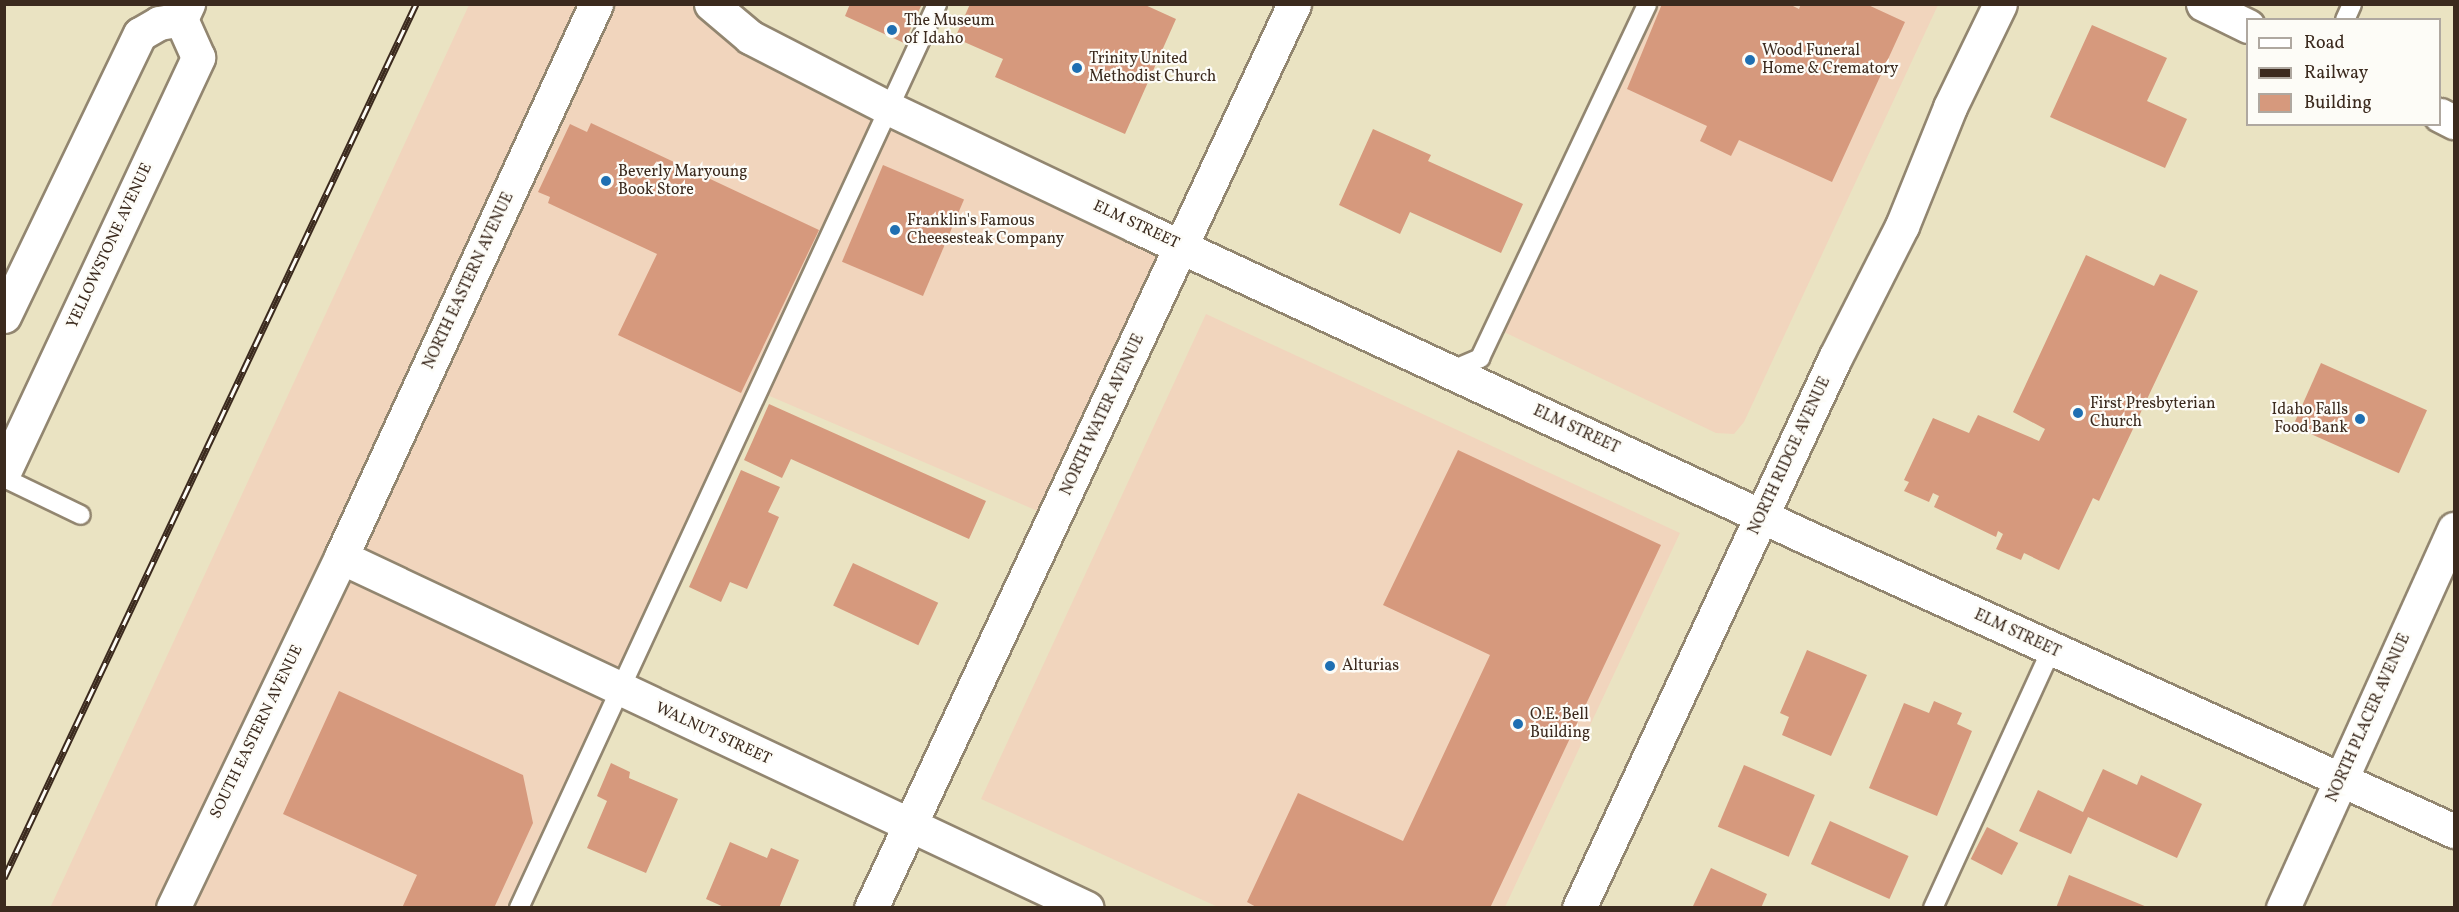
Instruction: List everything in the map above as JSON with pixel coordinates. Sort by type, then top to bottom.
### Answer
[{"type":"main road","name":"NORTH EASTERN AVENUE","points":[[341,557],[596,4]]},
{"type":"main road","name":"ELM STREET","points":[[711,4],[750,37],[888,108],[2051,650],[2454,831]]},
{"type":"main road","name":"NORTH WATER AVENUE","points":[[871,908],[1294,4]]},
{"type":"main road","name":"NORTH RIDGE AVENUE","points":[[1579,908],[1761,516],[1902,226],[1950,107],[2000,4]]},
{"type":"main road","points":[[2203,4],[2246,26]]},
{"type":"main road","name":"YELLOWSTONE AVENUE","points":[[4,316],[140,34],[148,27],[185,12],[198,57],[4,472]]},
{"type":"main road","name":"NORTH PLACER AVENUE","points":[[2283,908],[2454,530]]},
{"type":"main road","name":"WALNUT STREET","points":[[341,557],[619,690],[1087,908]]},
{"type":"main road","name":"SOUTH EASTERN AVENUE","points":[[173,908],[341,557]]},
{"type":"lane","points":[[519,908],[937,4]]},
{"type":"lane","points":[[1450,371],[1480,358],[1647,4]]},
{"type":"lane","points":[[2346,18],[2352,4]]},
{"type":"lane","points":[[4,478],[81,515]]},
{"type":"lane","points":[[1932,908],[2051,650]]},
{"type":"shaded area","points":[[469,5],[711,5],[1182,247],[1054,518],[758,391],[519,907],[50,908]]},
{"type":"shaded area","points":[[1658,5],[1938,5],[1744,422],[1734,434],[1716,433],[1504,332]]},
{"type":"shaded area","name":"Alturias","points":[[1206,314],[1680,533],[1505,907],[1218,907],[981,799]]},
{"type":"building","name":"The Museum of Idaho","points":[[850,4],[922,4],[904,43],[845,16]]},
{"type":"building","name":"Trinity United Methodist Church","points":[[970,4],[1143,4],[1176,19],[1125,134],[995,77],[1003,59],[955,38]]},
{"type":"building","points":[[1662,4],[1789,4],[1799,9],[1801,4],[1866,4],[1905,22],[1832,182],[1739,140],[1731,156],[1700,141],[1707,126],[1627,89]]},
{"type":"building","points":[[2092,25],[2167,58],[2147,101],[2187,119],[2165,168],[2050,117]]},
{"type":"building","points":[[591,123],[819,230],[741,393],[618,335],[657,254],[548,203],[550,197],[538,192],[570,124],[587,132]]},
{"type":"building","points":[[1373,129],[1431,155],[1428,161],[1523,204],[1501,253],[1410,212],[1400,234],[1339,205]]},
{"type":"building","points":[[883,165],[964,199],[923,296],[842,262]]},
{"type":"building","name":"First Presbyterian Church","points":[[2086,255],[2154,286],[2160,274],[2198,291],[2099,501],[2093,498],[2059,570],[2024,553],[2021,560],[1996,549],[2003,534],[1998,531],[1996,537],[1934,507],[1939,496],[1933,493],[1929,502],[1904,491],[1909,482],[1904,480],[1933,418],[1969,433],[1978,415],[2039,441],[2045,429],[2013,412]]},
{"type":"building","name":"Idaho Falls Food Bank","points":[[2321,363],[2427,410],[2399,473],[2293,426]]},
{"type":"building","points":[[769,404],[986,501],[969,539],[791,459],[782,478],[744,460]]},
{"type":"building","name":"O.E. Bell Building","points":[[1458,450],[1661,545],[1490,908],[1258,908],[1247,902],[1298,793],[1403,841],[1490,655],[1383,605]]},
{"type":"building","points":[[741,470],[780,487],[768,512],[779,517],[747,589],[730,582],[721,602],[689,587]]},
{"type":"building","points":[[853,563],[938,603],[918,645],[833,606]]},
{"type":"building","points":[[1807,650],[1867,675],[1831,756],[1782,735],[1789,717],[1780,713]]},
{"type":"building","points":[[339,691],[523,775],[533,823],[494,908],[402,908],[417,875],[283,814]]},
{"type":"building","points":[[1934,701],[1962,713],[1957,724],[1972,731],[1937,816],[1869,788],[1904,703],[1929,713]]},
{"type":"building","points":[[611,763],[630,772],[629,778],[678,799],[646,873],[587,848],[607,801],[597,796]]},
{"type":"building","points":[[1744,765],[1815,795],[1789,857],[1718,827]]},
{"type":"building","points":[[2103,769],[2137,785],[2141,775],[2202,804],[2177,858],[2088,817],[2071,854],[2019,831],[2038,790],[2083,812]]},
{"type":"building","points":[[1830,821],[1909,856],[1889,899],[1811,864]]},
{"type":"building","points":[[1987,827],[2018,843],[2002,875],[1971,859]]},
{"type":"building","points":[[730,842],[767,858],[771,848],[799,860],[779,908],[726,908],[706,899]]},
{"type":"building","points":[[1711,868],[1767,894],[1761,908],[1693,906]]},
{"type":"building","points":[[2069,875],[2147,907],[2147,908],[2056,908]]},
{"type":"railway","points":[[4,878],[416,4]]},
{"type":"place","name":"The Museum of Idaho","points":[[892,30]]},
{"type":"place","name":"Wood Funeral Home & Crematory","points":[[1750,60]]},
{"type":"place","name":"Trinity United Methodist Church","points":[[1077,68]]},
{"type":"place","name":"Beverly Maryoung Book Store","points":[[606,181]]},
{"type":"place","name":"Franklin's Famous Cheesesteak Company","points":[[895,230]]},
{"type":"place","name":"First Presbyterian Church","points":[[2078,413]]},
{"type":"place","name":"Idaho Falls Food Bank","points":[[2360,419]]},
{"type":"place","name":"Alturias","points":[[1330,666]]},
{"type":"place","name":"O.E. Bell Building","points":[[1518,724]]}]
